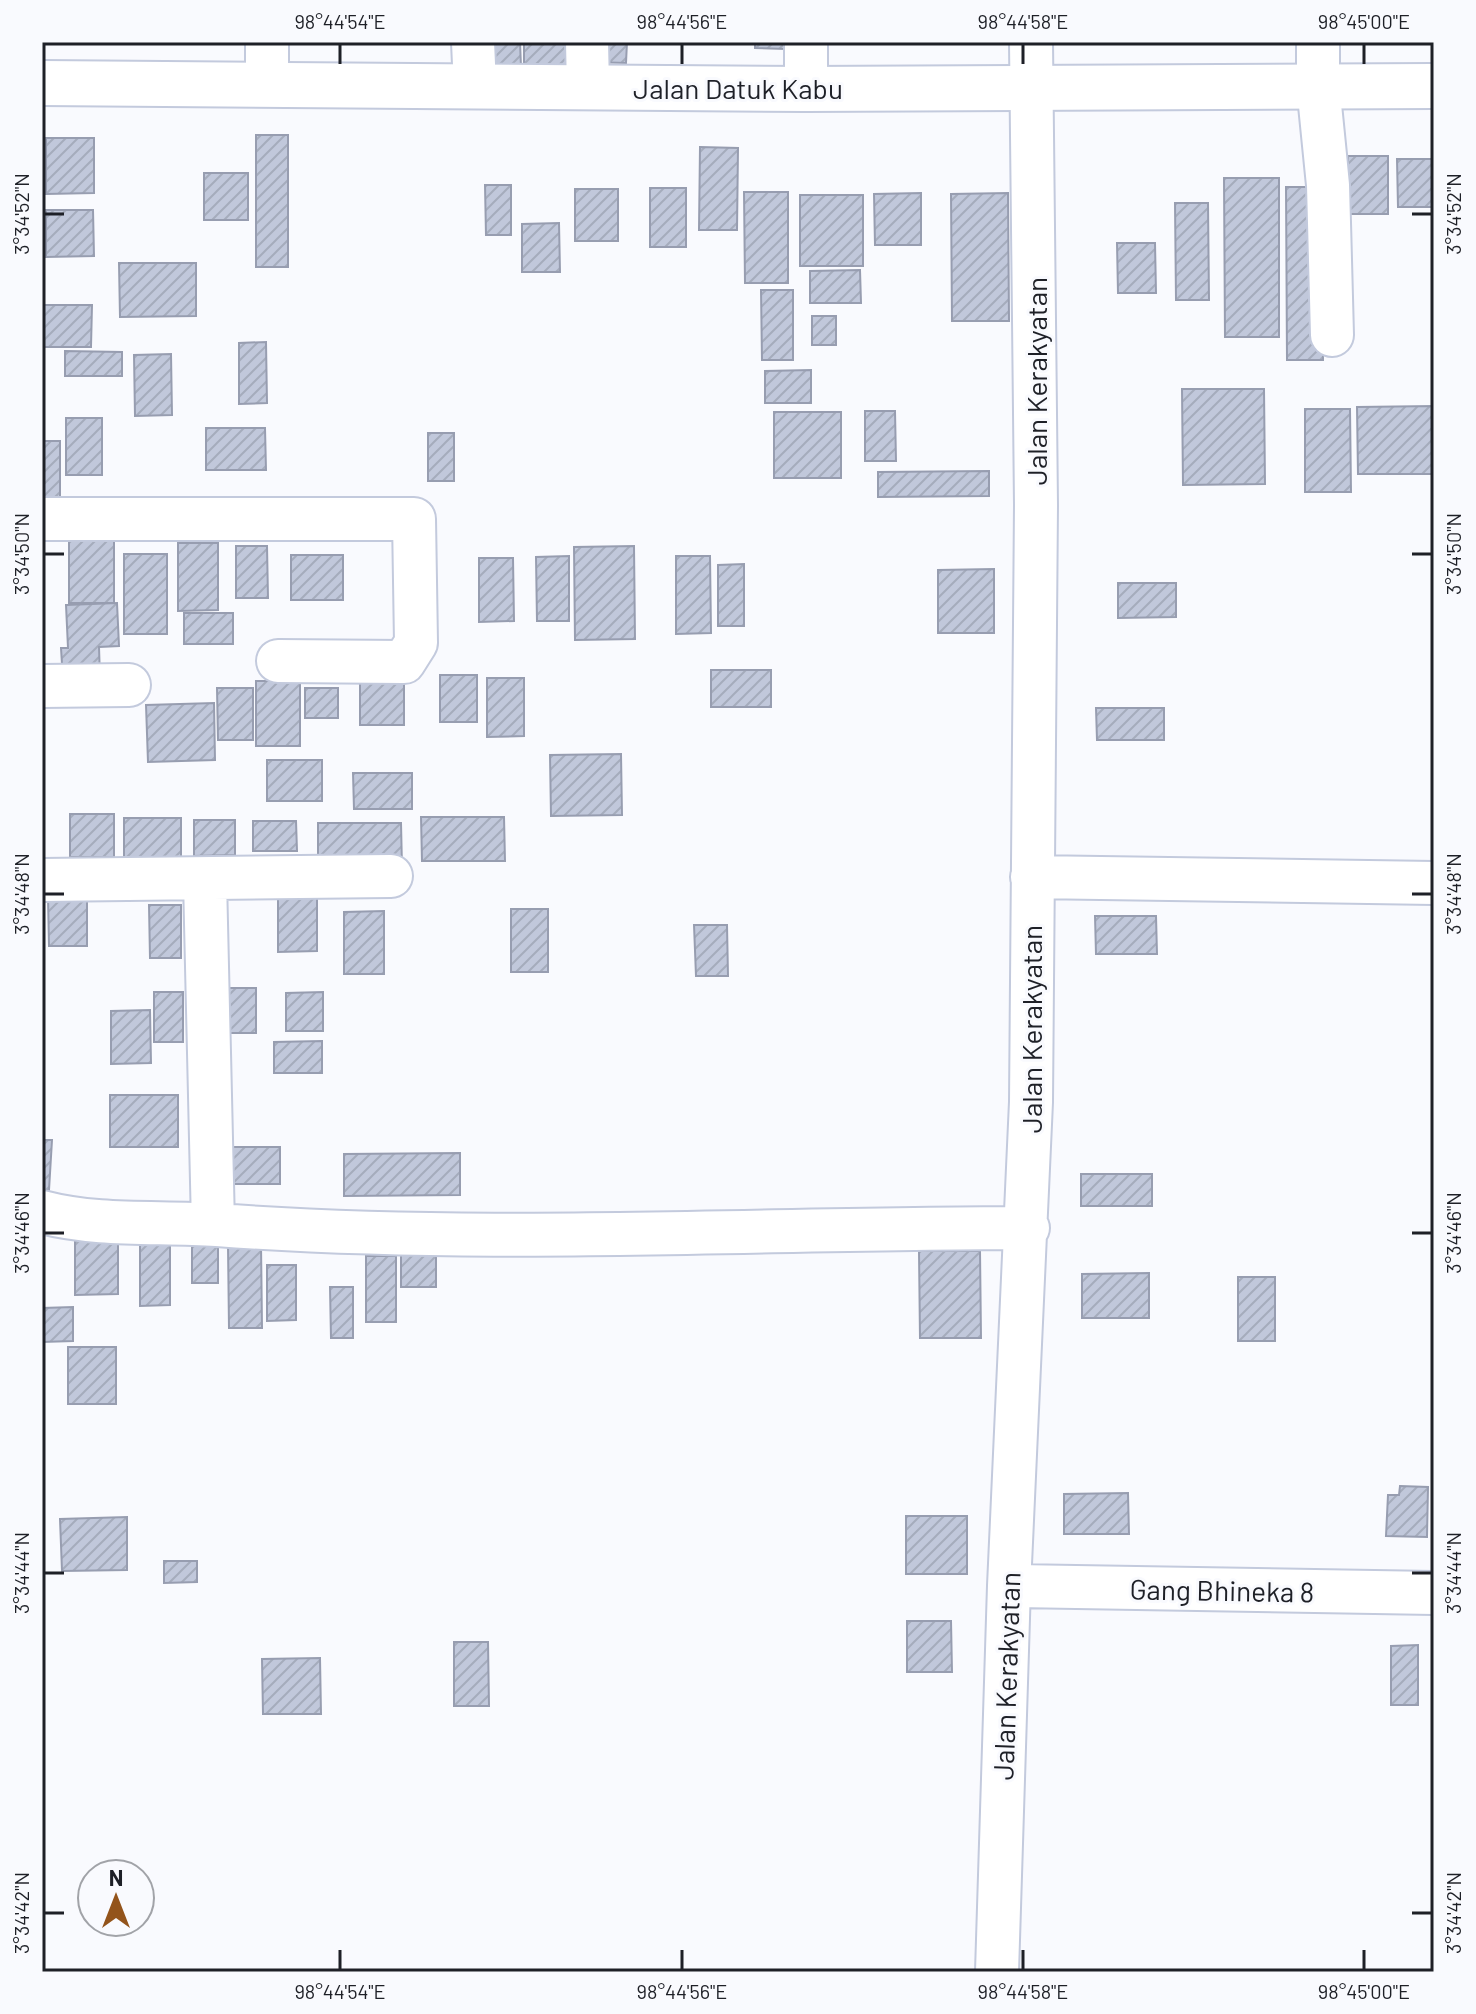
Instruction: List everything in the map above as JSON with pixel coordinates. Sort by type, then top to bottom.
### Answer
[{"type":"street","points":[[473,42],[475,87]]},
{"type":"street","points":[[587,42],[588,87]]},
{"type":"street","points":[[806,42],[806,89]]},
{"type":"street","name":"Jalan Kerakyatan","points":[[997,1972],[1009,1586],[1028,1228],[1036,505],[1031,42]]},
{"type":"street","points":[[1318,42],[1318,85],[1328,185],[1332,335]]},
{"type":"street","name":"Jalan Datuk Kabu","points":[[42,83],[267,62],[475,87],[1434,86]]},
{"type":"street","points":[[42,519],[414,519],[416,643],[412,655],[404,662],[386,663],[278,661]]},
{"type":"street","points":[[42,686],[129,685]]},
{"type":"street","points":[[42,880],[391,876]]},
{"type":"street","points":[[1032,877],[1434,883]]},
{"type":"street","points":[[205,880],[213,1225]]},
{"type":"street","points":[[42,1212],[121,1223],[213,1225],[302,1232],[1028,1228]]},
{"type":"street","name":"Gang Bhineka 8","points":[[1009,1586],[1434,1593]]},
{"type":"building","points":[[486,42],[520,42],[521,67],[487,67]]},
{"type":"building","points":[[524,42],[580,43],[580,71],[524,69]]},
{"type":"building","points":[[593,42],[627,42],[626,63],[592,62]]},
{"type":"building","points":[[755,42],[786,42],[785,49],[755,48]]},
{"type":"building","points":[[256,135],[288,135],[288,267],[256,267]]},
{"type":"building","points":[[46,138],[94,138],[94,193],[46,194]]},
{"type":"building","points":[[700,147],[738,148],[737,230],[699,230]]},
{"type":"building","points":[[1348,156],[1388,156],[1388,214],[1348,214]]},
{"type":"building","points":[[1397,159],[1434,159],[1434,207],[1398,207]]},
{"type":"building","points":[[204,173],[248,173],[248,220],[204,220]]},
{"type":"building","points":[[1224,178],[1279,178],[1279,337],[1225,337]]},
{"type":"building","points":[[485,185],[511,185],[511,235],[486,235]]},
{"type":"building","points":[[1286,187],[1322,187],[1323,360],[1287,360]]},
{"type":"building","points":[[650,188],[686,188],[686,247],[650,247]]},
{"type":"building","points":[[575,189],[618,189],[618,241],[575,241]]},
{"type":"building","points":[[744,192],[788,192],[788,283],[745,283]]},
{"type":"building","points":[[921,193],[921,245],[875,245],[874,194]]},
{"type":"building","points":[[1008,193],[1009,321],[952,321],[951,194]]},
{"type":"building","points":[[800,195],[863,195],[863,266],[800,266]]},
{"type":"building","points":[[1175,203],[1208,203],[1209,300],[1176,300]]},
{"type":"building","points":[[46,210],[93,210],[94,256],[46,257]]},
{"type":"building","points":[[559,223],[560,272],[522,272],[522,224]]},
{"type":"building","points":[[1117,243],[1155,243],[1156,293],[1118,293]]},
{"type":"building","points":[[119,263],[196,263],[196,316],[120,317]]},
{"type":"building","points":[[860,270],[861,303],[810,303],[810,271]]},
{"type":"building","points":[[761,290],[793,290],[793,360],[762,360]]},
{"type":"building","points":[[42,305],[92,305],[91,347],[42,347]]},
{"type":"building","points":[[812,316],[836,316],[836,345],[812,345]]},
{"type":"building","points":[[266,342],[267,403],[239,404],[239,343]]},
{"type":"building","points":[[65,351],[122,352],[122,376],[65,376]]},
{"type":"building","points":[[171,354],[172,415],[135,416],[134,355]]},
{"type":"building","points":[[811,370],[811,403],[765,403],[765,371]]},
{"type":"building","points":[[1182,389],[1264,389],[1265,484],[1183,485]]},
{"type":"building","points":[[1434,406],[1434,474],[1358,474],[1357,407]]},
{"type":"building","points":[[1305,409],[1350,409],[1351,492],[1305,492]]},
{"type":"building","points":[[865,411],[895,411],[896,461],[865,461]]},
{"type":"building","points":[[774,412],[841,412],[841,478],[774,478]]},
{"type":"building","points":[[66,418],[102,418],[102,475],[66,475]]},
{"type":"building","points":[[206,428],[265,428],[266,470],[206,470]]},
{"type":"building","points":[[428,433],[454,433],[454,481],[428,481]]},
{"type":"building","points":[[42,441],[60,441],[60,500],[42,500]]},
{"type":"building","points":[[989,471],[989,496],[878,497],[878,472]]},
{"type":"building","points":[[69,538],[114,538],[114,603],[69,603]]},
{"type":"building","points":[[178,543],[218,543],[218,610],[178,611]]},
{"type":"building","points":[[236,546],[267,546],[268,598],[236,598]]},
{"type":"building","points":[[634,546],[635,639],[575,640],[574,547]]},
{"type":"building","points":[[124,554],[167,554],[167,634],[124,634]]},
{"type":"building","points":[[291,555],[343,555],[343,600],[291,600]]},
{"type":"building","points":[[569,556],[569,621],[537,621],[536,557]]},
{"type":"building","points":[[676,556],[710,556],[711,633],[676,634]]},
{"type":"building","points":[[479,558],[513,558],[514,621],[479,622]]},
{"type":"building","points":[[744,564],[744,626],[718,626],[718,565]]},
{"type":"building","points":[[994,569],[994,633],[938,633],[938,570]]},
{"type":"building","points":[[1118,583],[1176,583],[1176,617],[1118,618]]},
{"type":"building","points":[[117,603],[119,646],[99,647],[100,678],[63,680],[61,648],[68,648],[66,605]]},
{"type":"building","points":[[184,613],[233,613],[233,644],[184,644]]},
{"type":"building","points":[[711,670],[771,670],[771,707],[711,707]]},
{"type":"building","points":[[440,675],[477,675],[477,722],[440,722]]},
{"type":"building","points":[[487,678],[524,678],[524,736],[487,737]]},
{"type":"building","points":[[256,681],[300,681],[300,746],[256,746]]},
{"type":"building","points":[[404,682],[404,725],[360,725],[360,683]]},
{"type":"building","points":[[217,688],[253,688],[253,740],[218,740]]},
{"type":"building","points":[[305,688],[338,688],[338,718],[305,718]]},
{"type":"building","points":[[214,703],[215,760],[148,762],[146,705]]},
{"type":"building","points":[[1096,708],[1164,708],[1164,740],[1097,740]]},
{"type":"building","points":[[621,754],[622,815],[551,816],[550,755]]},
{"type":"building","points":[[267,760],[322,760],[322,801],[267,801]]},
{"type":"building","points":[[353,773],[412,773],[412,809],[354,809]]},
{"type":"building","points":[[70,814],[114,814],[114,857],[70,857]]},
{"type":"building","points":[[421,817],[504,817],[505,861],[422,861]]},
{"type":"building","points":[[124,818],[181,818],[181,859],[124,860]]},
{"type":"building","points":[[194,820],[235,820],[235,855],[194,856]]},
{"type":"building","points":[[253,821],[296,821],[297,851],[253,851]]},
{"type":"building","points":[[318,823],[401,823],[402,867],[318,867]]},
{"type":"building","points":[[48,897],[87,897],[87,946],[49,946]]},
{"type":"building","points":[[278,897],[317,897],[317,951],[278,952]]},
{"type":"building","points":[[149,905],[181,905],[181,958],[150,958]]},
{"type":"building","points":[[511,909],[548,909],[548,972],[511,972]]},
{"type":"building","points":[[384,911],[384,974],[344,974],[344,912]]},
{"type":"building","points":[[1095,916],[1156,916],[1157,954],[1096,954]]},
{"type":"building","points":[[694,925],[727,925],[728,976],[696,976]]},
{"type":"building","points":[[216,988],[256,988],[256,1033],[216,1033]]},
{"type":"building","points":[[154,992],[183,992],[183,1042],[154,1042]]},
{"type":"building","points":[[323,992],[323,1031],[286,1031],[286,993]]},
{"type":"building","points":[[150,1010],[151,1063],[111,1064],[111,1011]]},
{"type":"building","points":[[322,1041],[322,1073],[274,1073],[274,1042]]},
{"type":"building","points":[[110,1095],[178,1095],[178,1147],[110,1147]]},
{"type":"building","points":[[42,1140],[52,1140],[49,1190],[42,1190]]},
{"type":"building","points":[[221,1147],[280,1147],[280,1184],[221,1184]]},
{"type":"building","points":[[460,1153],[460,1195],[344,1196],[344,1154]]},
{"type":"building","points":[[1081,1174],[1152,1174],[1152,1206],[1081,1206]]},
{"type":"building","points":[[75,1241],[118,1241],[118,1294],[75,1295]]},
{"type":"building","points":[[140,1243],[170,1243],[170,1305],[140,1306]]},
{"type":"building","points":[[261,1244],[262,1328],[229,1328],[228,1245]]},
{"type":"building","points":[[401,1245],[436,1245],[436,1287],[401,1287]]},
{"type":"building","points":[[192,1246],[218,1246],[218,1283],[192,1283]]},
{"type":"building","points":[[919,1251],[980,1251],[981,1338],[920,1338]]},
{"type":"building","points":[[366,1256],[396,1256],[396,1322],[366,1322]]},
{"type":"building","points":[[267,1265],[296,1265],[296,1320],[267,1321]]},
{"type":"building","points":[[1149,1273],[1149,1318],[1082,1318],[1082,1274]]},
{"type":"building","points":[[1238,1277],[1275,1277],[1275,1341],[1238,1341]]},
{"type":"building","points":[[330,1287],[353,1287],[353,1338],[331,1338]]},
{"type":"building","points":[[73,1307],[73,1341],[42,1342],[42,1308]]},
{"type":"building","points":[[68,1347],[116,1347],[116,1404],[68,1404]]},
{"type":"building","points":[[1400,1486],[1428,1487],[1427,1537],[1386,1536],[1388,1495],[1399,1495]]},
{"type":"building","points":[[1128,1493],[1129,1534],[1064,1534],[1064,1494]]},
{"type":"building","points":[[906,1516],[967,1516],[967,1574],[906,1574]]},
{"type":"building","points":[[127,1517],[127,1570],[62,1571],[60,1519]]},
{"type":"building","points":[[164,1561],[197,1561],[197,1582],[164,1583]]},
{"type":"building","points":[[907,1621],[951,1621],[952,1672],[907,1672]]},
{"type":"building","points":[[454,1642],[488,1642],[489,1706],[454,1706]]},
{"type":"building","points":[[1418,1645],[1418,1705],[1391,1705],[1391,1646]]},
{"type":"building","points":[[320,1658],[321,1714],[263,1714],[262,1659]]}]
